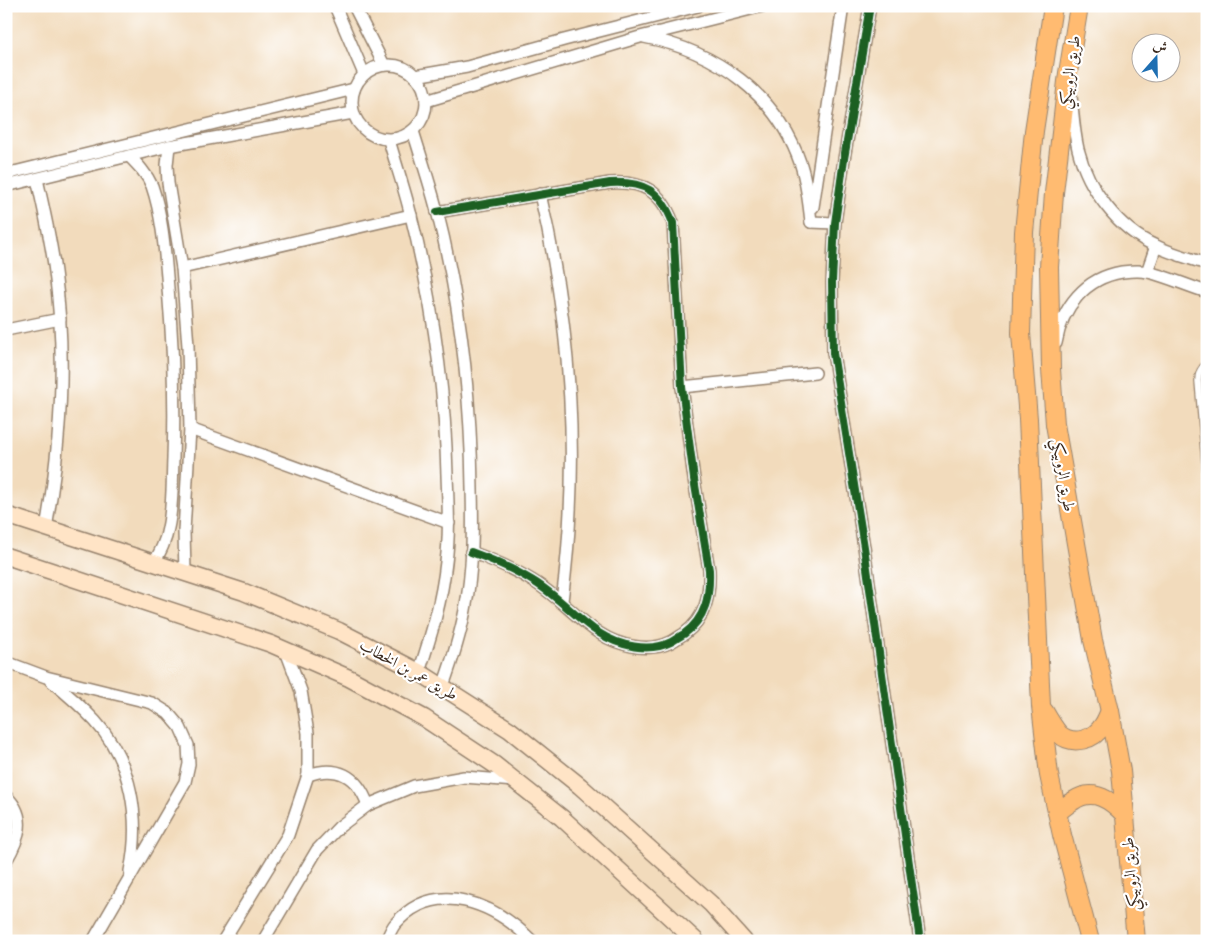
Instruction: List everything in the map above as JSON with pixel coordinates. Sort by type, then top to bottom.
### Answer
[{"type":"main road","name":"طريق الروبيكي","points":[[1054,6],[1034,131],[1024,232],[1021,334],[1028,418],[1041,706],[1050,775],[1062,835],[1090,941]]},
{"type":"main road","name":"طريق الروبيكي","points":[[1079,6],[1068,73],[1054,192],[1049,267],[1050,369],[1058,444],[1093,640],[1110,711],[1121,771],[1136,941]]},
{"type":"main road","points":[[1041,706],[1060,735],[1069,740],[1078,741],[1096,733],[1103,726],[1110,711]]},
{"type":"main road","points":[[1058,812],[1080,797],[1089,795],[1108,799],[1125,814]]},
{"type":"street","points":[[335,6],[364,74]]},
{"type":"street","points":[[354,6],[384,65]]},
{"type":"street","points":[[415,76],[466,68],[564,40],[698,6]]},
{"type":"street","points":[[426,101],[640,36],[763,6]]},
{"type":"street","points":[[870,6],[844,159],[836,223],[832,282],[833,353],[862,537],[920,941]]},
{"type":"street","points":[[811,222],[841,8]]},
{"type":"street","points":[[640,36],[674,44],[705,57],[735,75],[762,98],[782,124],[796,152],[806,182],[811,222]]},
{"type":"street","points":[[384,65],[406,69],[415,76],[421,83],[426,101],[425,112],[413,131],[402,137],[389,140],[377,138],[366,132],[358,124],[352,113],[351,101],[354,89],[364,74],[384,65]]},
{"type":"street","points":[[1068,73],[1078,149],[1089,179],[1106,206],[1129,229],[1156,246],[1207,264]]},
{"type":"street","points":[[6,174],[354,89]]},
{"type":"street","points":[[6,186],[170,146],[352,113]]},
{"type":"street","points":[[413,131],[437,212],[453,285],[465,366],[472,447],[473,528],[471,569],[466,609],[456,648],[443,686]]},
{"type":"street","points":[[389,140],[411,215],[426,288],[439,366],[446,444],[449,523],[446,561],[440,599],[431,636],[418,672]]},
{"type":"street","points":[[170,146],[167,165],[168,183],[182,268],[188,346],[190,429],[184,531],[185,573]]},
{"type":"street","points":[[129,156],[142,169],[152,185],[166,269],[172,347],[174,427],[170,510],[168,529],[163,547],[154,563]]},
{"type":"street","points":[[38,179],[51,244],[60,319],[62,377],[60,435],[46,528]]},
{"type":"street","points":[[437,212],[610,183],[628,182],[644,186],[658,196],[667,209],[672,223],[682,387],[694,479],[710,570],[710,592],[703,612],[692,628],[671,642],[646,648],[621,644],[599,633],[562,601],[526,577],[471,552]]},
{"type":"street","points":[[540,194],[562,303],[570,384],[572,484],[562,601]]},
{"type":"street","points":[[182,268],[411,215]]},
{"type":"street","points":[[811,222],[836,223]]},
{"type":"street","points":[[1147,272],[1156,246]]},
{"type":"street","points":[[1050,369],[1057,333],[1063,317],[1071,302],[1083,289],[1097,280],[1113,274],[1130,271],[1147,272],[1207,292]]},
{"type":"street","points":[[6,330],[60,319]]},
{"type":"street","points":[[682,387],[815,373]]},
{"type":"street","points":[[190,429],[449,523]]},
{"type":"street","name":"طريق عمر بن الخطاب","points":[[6,515],[244,592],[292,610],[339,631],[443,686],[510,730],[580,786],[711,904],[744,941]]},
{"type":"street","points":[[6,556],[271,644],[350,678],[424,718],[495,765],[562,818],[696,941]]},
{"type":"street","points":[[223,941],[288,835],[308,775],[308,733],[301,691],[286,651]]},
{"type":"street","points":[[6,662],[46,677],[152,703],[168,713],[180,727],[188,745],[189,764],[185,782],[93,941]]},
{"type":"street","points":[[46,677],[73,698],[97,722],[116,750],[125,774],[135,816],[134,850],[127,883]]},
{"type":"street","points":[[308,775],[320,771],[333,771],[345,775],[356,782],[364,793],[368,805]]},
{"type":"street","points":[[263,941],[317,850],[339,827],[368,805],[414,786],[464,777],[515,780]]},
{"type":"street","points":[[6,796],[18,814],[20,828],[17,842],[6,861]]},
{"type":"street","points":[[386,941],[395,924],[410,911],[428,902],[448,898],[468,900],[487,907],[504,918],[527,939]]},
{"type":"lane","points":[[1207,363],[1198,374],[1198,382],[1207,487]]},
{"type":"cycle path","points":[[870,6],[835,223],[832,282],[833,353],[864,547],[920,941]]},
{"type":"cycle path","points":[[437,212],[610,183],[642,186],[650,190],[663,203],[673,223],[682,387],[694,479],[709,570],[709,589],[702,614],[684,634],[662,645],[653,647],[634,646],[607,638],[582,621],[542,587],[503,565],[471,552]]}]
